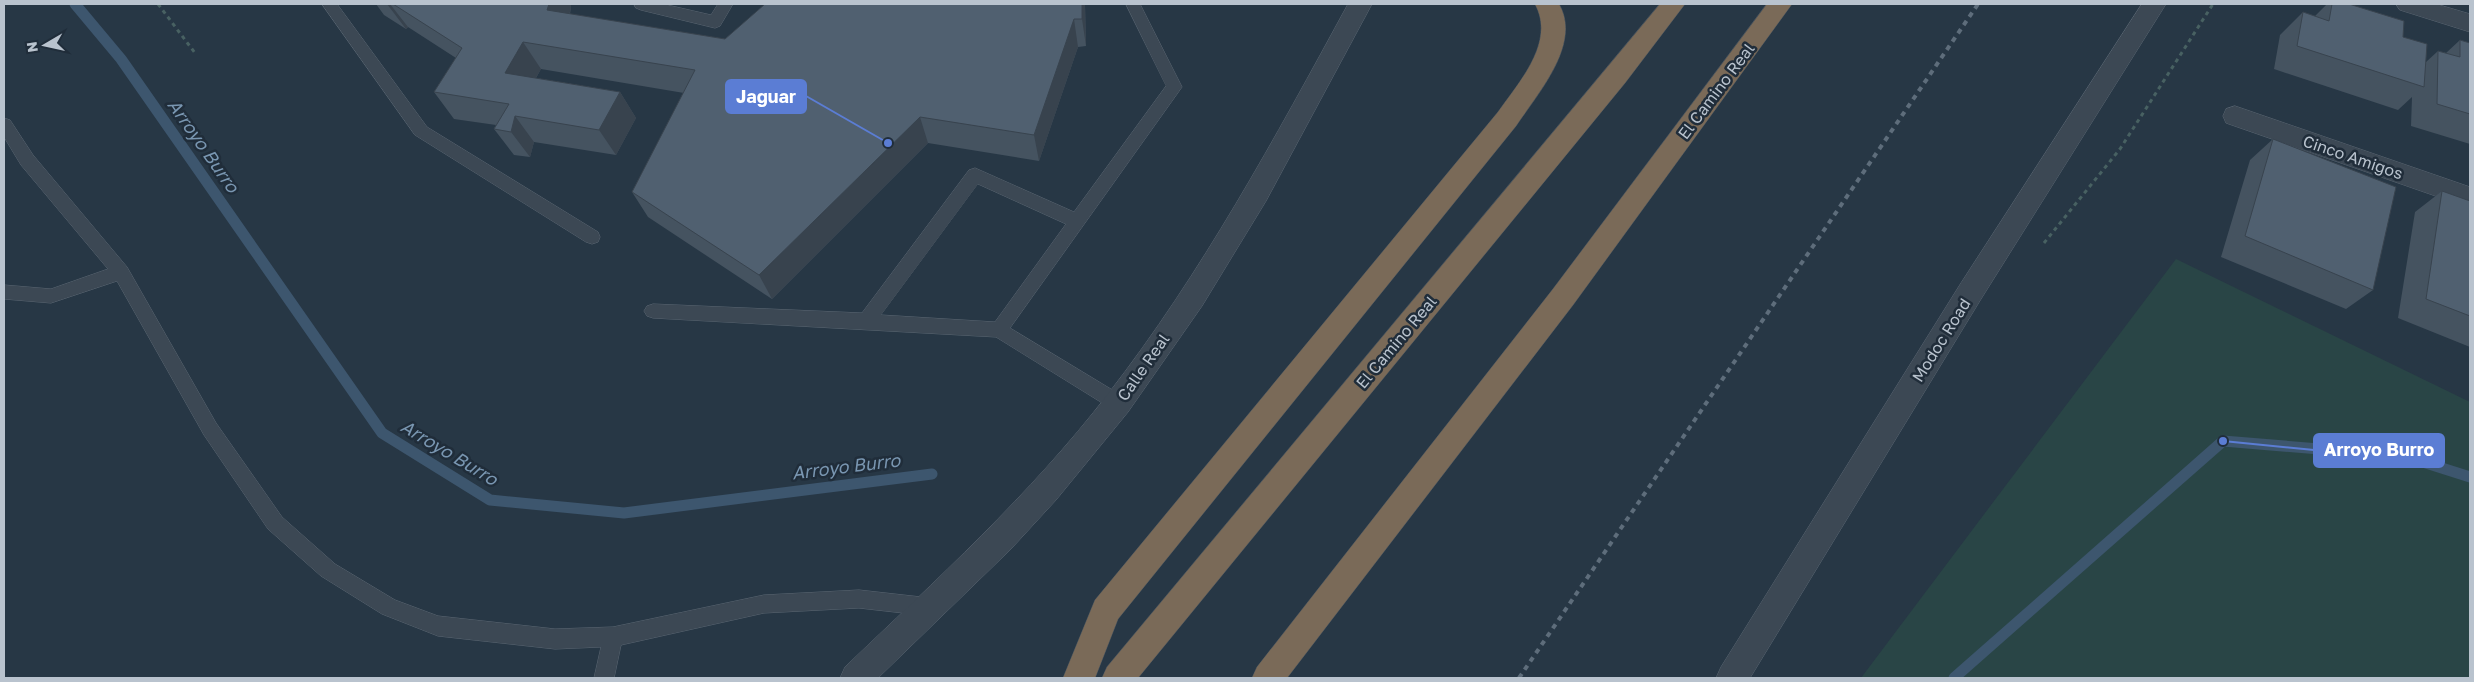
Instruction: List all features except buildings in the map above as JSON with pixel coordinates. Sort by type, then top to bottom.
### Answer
[{"type":"highway","points":[[1079,678],[1106,610],[1507,119],[1541,69],[1556,32],[1552,8],[1548,4]]},
{"type":"highway","name":"El Camino Real","points":[[1118,678],[1604,91],[1673,4]]},
{"type":"highway","name":"El Camino Real","points":[[1268,678],[1563,296],[1780,4]]},
{"type":"highway","points":[[1292,678],[1316,616]]},
{"type":"street","name":"Calle Real","points":[[856,678],[930,607],[1039,497],[1118,403],[1192,298],[1257,194],[1360,4]]},
{"type":"street","name":"Modoc Road","points":[[1732,678],[1971,291],[2154,4]]},
{"type":"street","points":[[2408,4],[2470,24]]},
{"type":"street","name":"Cinco Amigos","points":[[2235,116],[2470,198]]},
{"type":"lane","points":[[329,4],[421,131],[592,237]]},
{"type":"lane","points":[[641,4],[715,22],[726,4]]},
{"type":"lane","points":[[999,330],[1174,87],[1133,4]]},
{"type":"lane","points":[[4,124],[27,160],[120,272],[156,331],[210,428],[276,523],[328,570],[388,607],[438,626],[555,639],[613,638],[764,604],[859,599],[930,607]]},
{"type":"lane","points":[[866,321],[975,175],[1076,221]]},
{"type":"lane","points":[[4,292],[51,296],[120,272]]},
{"type":"lane","points":[[653,311],[866,321],[999,330],[1118,403]]},
{"type":"lane","points":[[604,678],[613,638]]},
{"type":"path","points":[[158,4],[196,53]]},
{"type":"path","points":[[2120,149],[2213,4]]},
{"type":"green space","points":[[2176,259],[2470,402],[2470,678],[1861,678]]},
{"type":"waterway","name":"Arroyo Burro","points":[[75,4],[121,59],[382,433],[490,500],[624,513],[932,474]]},
{"type":"waterway","name":"Arroyo Burro","points":[[1954,678],[2223,441],[2404,456],[2470,477]]},
{"type":"railway","points":[[1519,678],[1978,4]]},
{"type":"place","name":"Jaguar","points":[[888,143]]},
{"type":"place","name":"Arroyo Burro","points":[[2223,441]]}]
